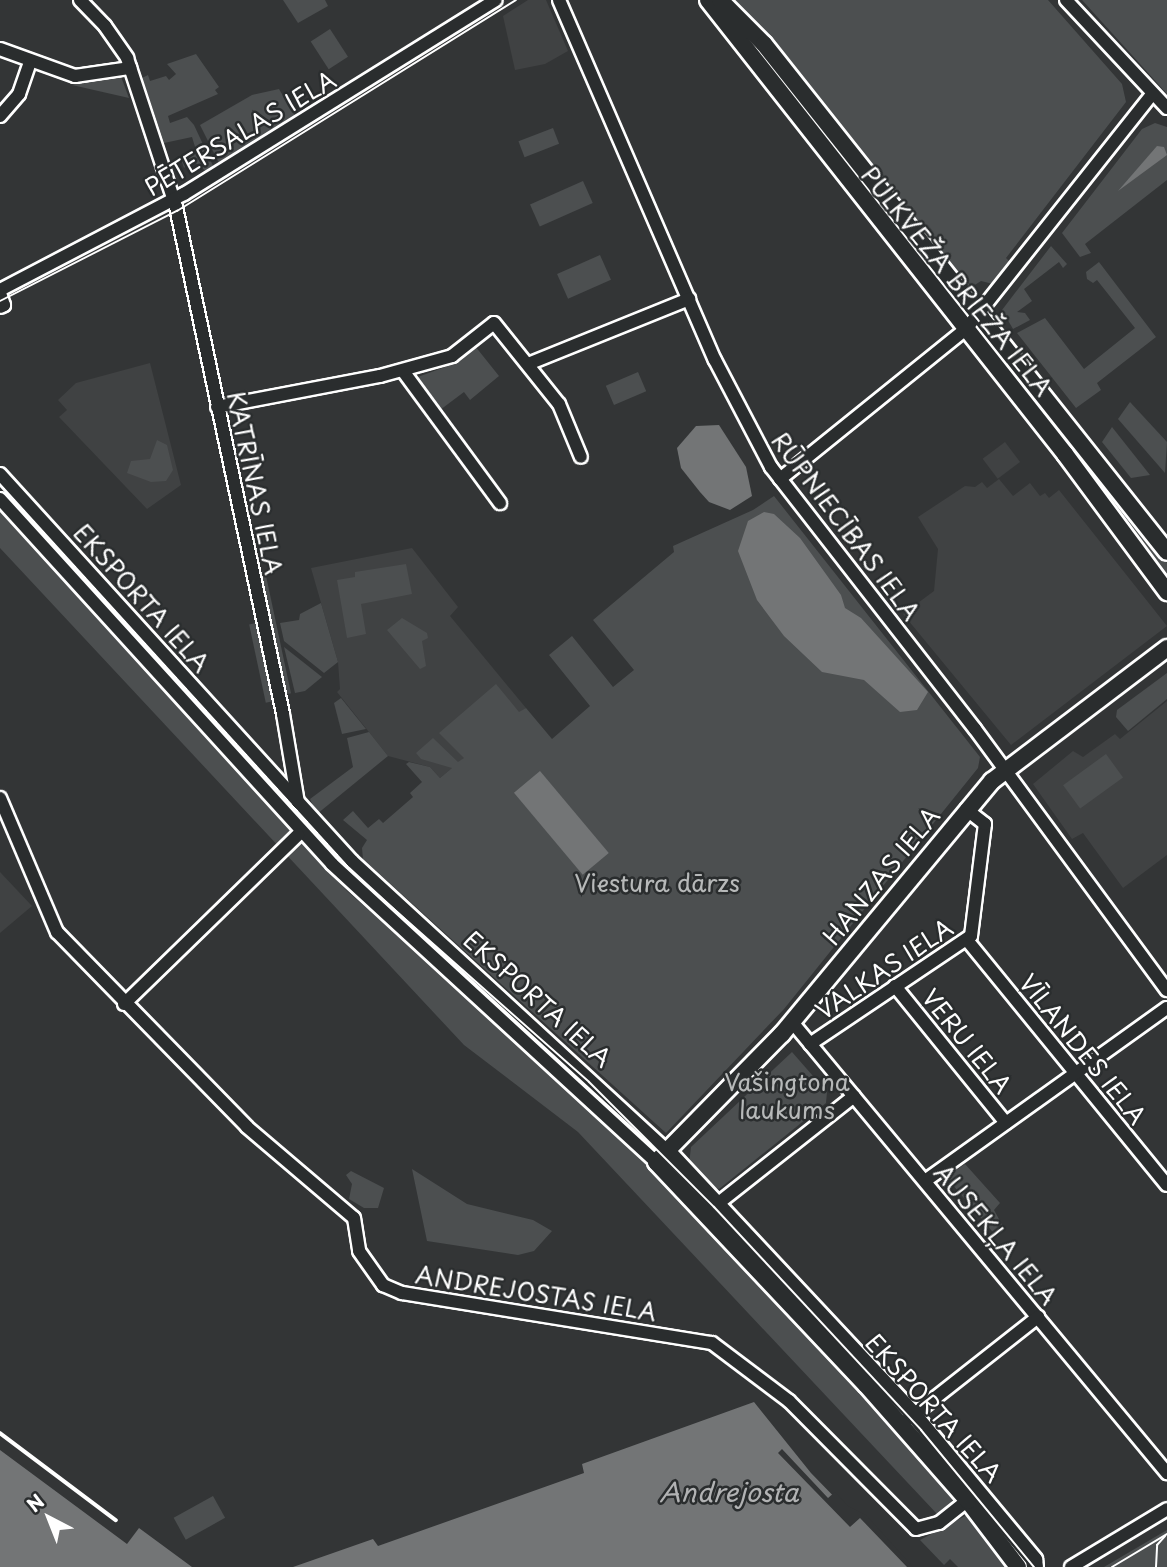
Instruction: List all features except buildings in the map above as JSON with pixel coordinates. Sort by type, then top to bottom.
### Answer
[{"type":"main road","name":"PULKVEŽA BRIEŽA IELA","points":[[708,0],[1138,549],[1167,592]]},
{"type":"main road","name":"PULKVEŽA BRIEŽA IELA","points":[[720,0],[764,44],[1167,552]]},
{"type":"main road","points":[[748,54],[750,43],[764,44]]},
{"type":"main road","name":"HANZAS IELA","points":[[661,1156],[792,1022],[966,809],[1004,769],[1167,648]]},
{"type":"main road","name":"EKSPORTA IELA","points":[[661,1156],[1038,1565]]},
{"type":"main road","name":"EKSPORTA IELA","points":[[973,1496],[1018,1567]]},
{"type":"street","name":"KATRĪNAS IELA","points":[[80,0],[106,26],[130,68],[174,200],[298,804]]},
{"type":"street","name":"PĒTERSALAS IELA","points":[[0,307],[0,292],[174,200],[496,0]]},
{"type":"street","name":"RŪPNIECĪBAS IELA","points":[[559,0],[743,418],[780,479],[1004,769],[1167,990]]},
{"type":"street","points":[[1066,0],[1167,108]]},
{"type":"street","points":[[0,49],[75,76],[130,68]]},
{"type":"street","points":[[0,116],[19,94],[30,62]]},
{"type":"street","points":[[780,479],[966,329],[1152,94]]},
{"type":"street","points":[[528,364],[689,299]]},
{"type":"street","points":[[216,407],[403,370],[452,356],[494,323],[559,404],[581,457]]},
{"type":"street","points":[[403,370],[500,503]]},
{"type":"street","name":"EKSPORTA IELA","points":[[0,474],[361,870],[661,1156]]},
{"type":"street","name":"EKSPORTA IELA","points":[[0,499],[291,820],[360,891],[661,1156]]},
{"type":"street","points":[[270,795],[293,774]]},
{"type":"street","name":"ANDREJOSTAS IELA","points":[[0,798],[57,932],[124,1004],[281,1159],[354,1218],[359,1251],[371,1272],[391,1290],[712,1343],[789,1401],[916,1529],[932,1527],[973,1496]]},
{"type":"street","points":[[291,820],[298,813],[298,804]]},
{"type":"street","name":"VALKAS IELA","points":[[810,1044],[967,940],[974,929],[985,824],[966,809]]},
{"type":"street","points":[[124,1004],[298,835]]},
{"type":"street","name":"VĪLANDES IELA","points":[[967,940],[1167,1185]]},
{"type":"street","name":"VERU IELA","points":[[895,986],[1006,1123]]},
{"type":"street","points":[[925,1181],[1167,1008]]},
{"type":"street","name":"AUSEKĻA IELA","points":[[792,1022],[1167,1473]]},
{"type":"street","points":[[711,1209],[854,1096]]},
{"type":"street","points":[[907,1420],[1038,1317]]},
{"type":"street","points":[[1071,1567],[1167,1509]]},
{"type":"shaded area","points":[[528,0],[546,0],[568,51],[545,64],[515,70],[503,16]]},
{"type":"shaded area","points":[[150,363],[181,485],[147,509],[59,417],[67,410],[58,400],[76,383]]},
{"type":"shaded area","points":[[1005,442],[1020,462],[998,479],[983,459]]},
{"type":"shaded area","points":[[999,479],[1013,496],[1030,483],[1040,496],[1045,493],[1049,498],[1059,490],[1167,626],[1011,745],[903,614],[934,591],[938,549],[918,517],[965,486],[975,487],[982,482],[987,488]]},
{"type":"shaded area","points":[[412,548],[458,607],[450,616],[526,708],[440,778],[430,767],[388,756],[337,692],[340,689],[338,662],[311,568]]},
{"type":"shaded area","points":[[1167,701],[1167,855],[1123,888],[1083,833],[1072,839],[1033,784],[1073,751],[1083,757],[1115,734],[1120,739]]},
{"type":"shaded area","points":[[0,872],[32,906],[0,933]]},
{"type":"green space","points":[[283,0],[325,0],[328,6],[298,23]]},
{"type":"green space","points":[[735,0],[1048,0],[1122,84],[1126,102],[1006,258],[1010,262],[993,284],[981,281],[970,288]]},
{"type":"green space","points":[[1082,0],[1167,0],[1167,94],[1131,54]]},
{"type":"green space","points":[[330,29],[348,57],[329,69],[311,42]]},
{"type":"green space","points":[[196,54],[219,87],[215,90],[218,94],[168,116],[170,123],[187,117],[194,125],[214,168],[207,172],[192,160],[184,168],[181,159],[196,150],[192,137],[164,143],[142,78],[148,75],[150,81],[166,76],[169,80],[176,74],[167,64]]},
{"type":"green space","points":[[759,56],[764,56],[960,299],[921,258]]},
{"type":"green space","points":[[109,72],[120,74],[129,98],[72,85]]},
{"type":"green space","points":[[279,89],[295,116],[219,163],[200,125],[252,95]]},
{"type":"green space","points":[[1155,123],[1167,127],[1167,180],[1085,244],[1091,253],[1080,257],[1062,233],[1142,129]]},
{"type":"green space","points":[[553,128],[559,144],[525,157],[518,141]]},
{"type":"green space","points":[[583,181],[593,203],[540,227],[530,205]]},
{"type":"green space","points":[[1051,246],[1067,264],[1063,268],[1059,262],[1024,289],[1032,301],[1017,312],[1025,313],[1030,320],[1013,329],[1002,310]]},
{"type":"green space","points":[[600,255],[611,280],[568,299],[557,274]]},
{"type":"green space","points":[[1099,262],[1156,337],[1097,383],[1101,390],[1076,408],[1017,333],[1045,318],[1084,369],[1135,328],[1097,280],[1093,283],[1087,279],[1086,272]]},
{"type":"green space","points":[[475,346],[499,376],[470,400],[464,392],[440,410],[415,378],[445,367]]},
{"type":"green space","points":[[992,350],[1054,418],[1155,545],[1167,563],[1167,575]]},
{"type":"green space","points":[[638,372],[646,391],[614,405],[606,386]]},
{"type":"green space","points":[[1130,402],[1167,442],[1165,473],[1118,419]]},
{"type":"green space","points":[[1112,427],[1150,475],[1131,478],[1102,442]]},
{"type":"green space","points":[[157,440],[167,445],[173,470],[166,481],[151,482],[127,473],[131,461],[150,459]]},
{"type":"green space","name":"Viestura dārzs","points":[[774,496],[980,757],[978,768],[784,1009],[666,1133],[363,859],[362,848],[367,840],[343,820],[353,811],[368,828],[379,819],[383,823],[413,797],[410,793],[422,782],[406,764],[409,762],[430,767],[440,778],[452,768],[421,759],[416,753],[433,738],[458,762],[464,758],[439,733],[496,684],[519,712],[526,708],[552,739],[590,706],[549,655],[572,636],[613,687],[634,670],[593,620],[674,552],[673,546],[753,510]]},
{"type":"green space","points":[[0,508],[347,891],[579,1094],[858,1382],[954,1498],[950,1504],[938,1515],[578,1132],[464,1045],[0,548]]},
{"type":"green space","points":[[406,564],[412,594],[361,604],[366,634],[347,638],[337,580],[355,577],[355,572]]},
{"type":"green space","points":[[265,571],[291,693],[283,695],[257,573]]},
{"type":"green space","points":[[321,603],[338,662],[324,673],[284,641],[280,623],[299,620],[300,614]]},
{"type":"green space","points":[[402,618],[427,633],[428,638],[422,641],[426,666],[420,669],[387,630]]},
{"type":"green space","points":[[256,623],[273,701],[266,703],[249,624]]},
{"type":"green space","points":[[284,647],[322,677],[305,691],[295,693]]},
{"type":"green space","points":[[1167,673],[1167,699],[1128,731],[1116,717],[1117,710]]},
{"type":"green space","points":[[341,698],[366,729],[342,734],[334,703]]},
{"type":"green space","points":[[369,732],[388,756],[317,814],[310,799],[353,767],[347,738]]},
{"type":"green space","points":[[1106,754],[1123,777],[1080,809],[1063,785]]},
{"type":"green space","name":"Vašingtona laukums","points":[[792,1052],[827,1092],[826,1103],[719,1189],[710,1187],[689,1164],[691,1147]]},
{"type":"green space","points":[[965,1164],[1000,1203],[994,1210],[1005,1230],[997,1237],[946,1177]]},
{"type":"green space","points":[[412,1169],[467,1204],[533,1220],[552,1231],[534,1251],[518,1255],[427,1241]]},
{"type":"green space","points":[[351,1171],[384,1188],[378,1208],[364,1208],[349,1199],[352,1184],[346,1175]]},
{"type":"green space","points":[[213,1496],[225,1518],[186,1540],[174,1518]]},
{"type":"green space","points":[[967,1515],[1007,1567],[958,1567],[950,1559],[944,1565],[920,1540]]},
{"type":"green space","points":[[1167,1530],[1167,1567],[1104,1567]]},
{"type":"water","points":[[1157,146],[1164,147],[1167,155],[1118,191]]},
{"type":"water","points":[[719,425],[746,467],[752,496],[730,510],[709,502],[700,492],[681,468],[677,448],[696,426]]},
{"type":"water","points":[[764,512],[774,514],[800,538],[841,595],[845,608],[861,618],[928,692],[917,710],[900,712],[864,680],[822,672],[784,636],[757,600],[738,551],[748,521]]},
{"type":"water","points":[[540,771],[609,853],[583,875],[514,793]]},
{"type":"water","name":"Andrejosta","points":[[754,1402],[811,1473],[846,1509],[864,1517],[910,1567],[293,1567],[373,1539],[378,1546],[584,1473],[582,1464]]},
{"type":"water","points":[[0,1450],[127,1544],[139,1528],[192,1567],[0,1567]]},
{"type":"pier","points":[[782,1449],[828,1498],[835,1492],[848,1506],[866,1515],[913,1567],[907,1567],[860,1518],[850,1527],[778,1453]]},
{"type":"tram line","points":[[0,301],[177,211],[516,0]]},
{"type":"tram line","points":[[0,485],[353,873],[589,1082],[714,1207],[921,1430],[1034,1567]]},
{"type":"tram line","points":[[1112,1567],[1167,1534]]},
{"type":"tram line","points":[[1156,1567],[1157,1545],[1165,1536]]},
{"type":"railway","points":[[0,1433],[116,1520]]}]
